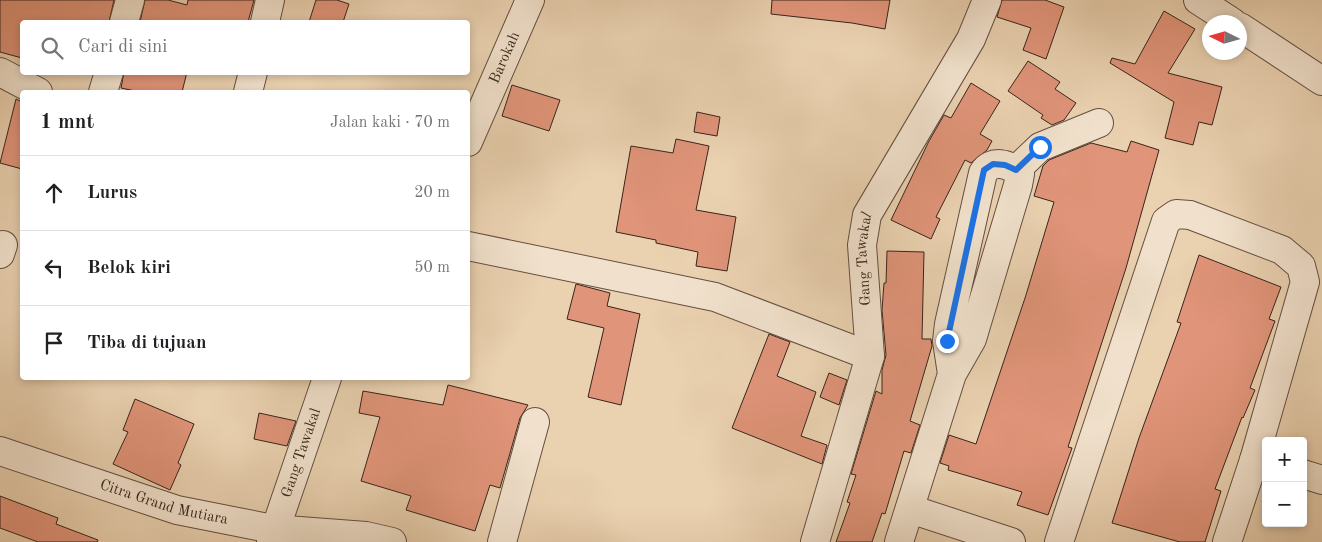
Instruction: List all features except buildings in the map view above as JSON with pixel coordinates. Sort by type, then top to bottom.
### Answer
[{"type":"street","points":[[125,20],[130,0]]},
{"type":"street","points":[[265,20],[270,0]]},
{"type":"street","name":"Barokah","points":[[470,137],[530,0]]},
{"type":"street","name":"Gang Tawakal","points":[[815,542],[870,356],[862,245],[867,215],[972,39],[987,0]]},
{"type":"street","points":[[1198,0],[1221,15]]},
{"type":"street","points":[[1247,32],[1322,82]]},
{"type":"street","points":[[0,72],[34,90]]},
{"type":"street","points":[[104,90],[108,75]]},
{"type":"street","points":[[248,90],[252,75]]},
{"type":"street","points":[[1016,170],[1040,147],[1098,123]]},
{"type":"street","points":[[899,542],[952,374],[972,339],[1020,178],[1016,170],[1005,165],[993,164],[987,167],[983,173],[949,324],[947,341],[952,374]]},
{"type":"street","points":[[1059,542],[1166,221],[1176,214],[1190,215],[1282,250],[1302,266],[1305,282],[1260,461],[1227,542]]},
{"type":"street","points":[[470,246],[715,297],[870,356]]},
{"type":"street","name":"Gang Tawakal","points":[[272,536],[327,380]]},
{"type":"street","points":[[502,542],[535,422]]},
{"type":"street","name":"Citra Grand Mutiara","points":[[0,451],[177,510],[272,536],[366,536],[392,542]]},
{"type":"street","points":[[1307,475],[1322,480]]},
{"type":"street","points":[[910,509],[1011,542]]},
{"type":"route","points":[[947,341],[949,324],[984,170],[993,164],[998,164],[1016,170],[1040,147]]}]
